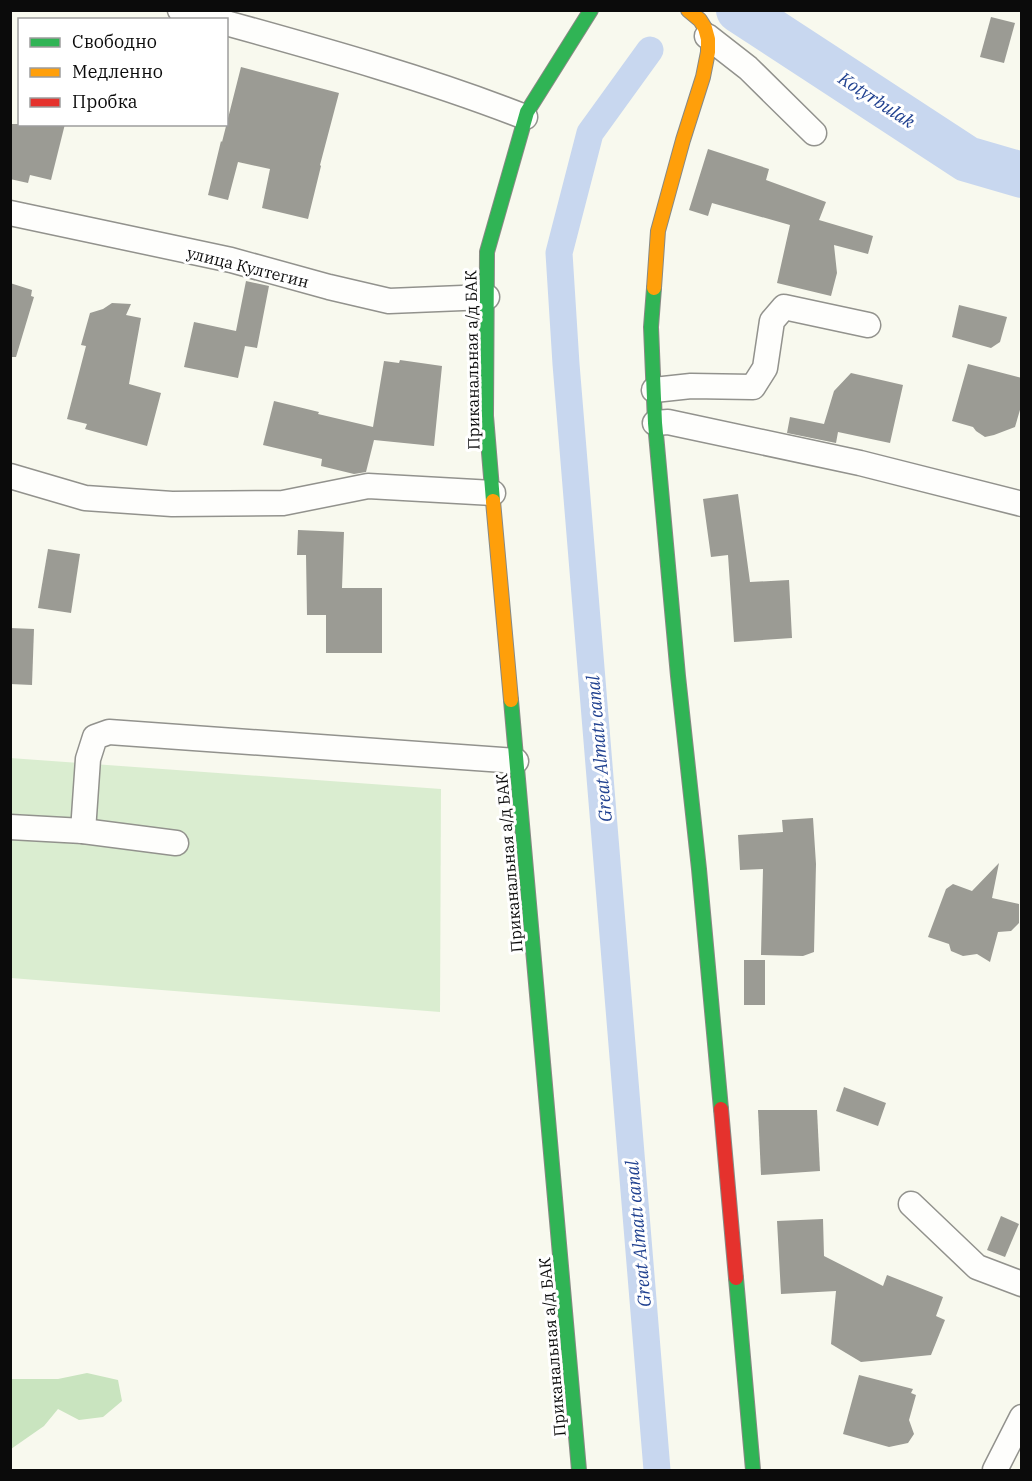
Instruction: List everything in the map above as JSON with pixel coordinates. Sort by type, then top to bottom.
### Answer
[{"type":"main road","name":"Приканальная а/д БАК","points":[[579,1470],[486,416],[488,252],[527,112],[591,10]]},
{"type":"main road","points":[[688,10],[700,20],[705,28],[708,52],[704,77],[683,140],[658,231],[651,327],[655,423],[678,676],[699,868],[753,1470]]},
{"type":"street","points":[[180,10],[206,18]]},
{"type":"street","points":[[228,24],[330,52],[525,117]]},
{"type":"street","points":[[707,36],[748,68],[814,133]]},
{"type":"street","name":"улица Култегин","points":[[10,213],[231,260],[389,301],[487,297]]},
{"type":"street","points":[[654,390],[691,386],[753,387],[765,368],[772,321],[784,306],[868,325]]},
{"type":"street","points":[[655,423],[668,422],[860,463],[1022,504]]},
{"type":"street","points":[[10,476],[84,498],[172,504],[283,503],[368,486],[493,493]]},
{"type":"street","points":[[83,831],[88,759],[95,737],[109,732],[516,761]]},
{"type":"street","points":[[10,827],[83,831],[176,843]]},
{"type":"street","points":[[911,1204],[977,1267],[1022,1284]]},
{"type":"street","points":[[995,1470],[1022,1417]]},
{"type":"green space","points":[[10,758],[441,789],[440,1012],[11,978]]},
{"type":"green space","points":[[87,1373],[118,1380],[122,1401],[103,1417],[79,1420],[58,1409],[44,1426],[11,1449],[11,1379],[58,1379]]},
{"type":"building","points":[[991,17],[1015,23],[1004,63],[980,57]]},
{"type":"building","points":[[241,67],[339,93],[308,219],[262,208],[270,169],[238,162],[228,200],[208,195],[221,141],[228,126]]},
{"type":"building","points":[[10,124],[64,126],[51,180],[30,175],[28,183],[10,179]]},
{"type":"building","points":[[708,149],[769,169],[766,180],[826,202],[819,220],[873,236],[868,254],[834,245],[837,273],[831,296],[777,283],[790,225],[712,203],[708,216],[689,210]]},
{"type":"building","points":[[246,281],[269,286],[257,348],[245,346],[238,378],[184,367],[194,322],[236,331]]},
{"type":"building","points":[[10,283],[32,290],[31,296],[34,297],[16,357],[10,357]]},
{"type":"building","points":[[112,303],[131,304],[126,315],[141,318],[129,384],[161,393],[147,446],[85,429],[87,424],[67,419],[86,346],[81,345],[90,313]]},
{"type":"building","points":[[959,305],[1007,317],[1000,342],[991,348],[952,337]]},
{"type":"building","points":[[400,360],[442,366],[434,446],[374,440],[366,472],[354,474],[321,466],[322,459],[263,445],[274,401],[373,427],[384,361],[399,363]]},
{"type":"building","points":[[968,364],[1022,378],[1022,403],[1015,427],[985,437],[973,427],[952,421]]},
{"type":"building","points":[[851,373],[903,385],[890,443],[838,432],[836,443],[787,433],[790,417],[824,424],[834,391]]},
{"type":"building","points":[[738,494],[750,582],[789,580],[792,638],[734,642],[728,555],[711,557],[703,499]]},
{"type":"building","points":[[298,530],[344,532],[342,588],[382,588],[382,653],[326,653],[326,615],[307,615],[306,555],[297,555]]},
{"type":"building","points":[[48,549],[80,554],[71,613],[38,608]]},
{"type":"building","points":[[10,628],[34,629],[32,685],[10,684]]},
{"type":"building","points":[[813,818],[816,864],[814,952],[803,956],[761,955],[763,869],[740,870],[738,835],[783,832],[782,820]]},
{"type":"building","points":[[999,863],[992,898],[1019,904],[1019,923],[1011,931],[998,932],[990,962],[977,954],[963,956],[951,951],[949,944],[928,937],[946,889],[953,884],[972,891]]},
{"type":"building","points":[[744,960],[765,960],[765,1005],[744,1005]]},
{"type":"building","points":[[844,1087],[886,1103],[878,1126],[836,1111]]},
{"type":"building","points":[[758,1110],[817,1110],[820,1171],[761,1175]]},
{"type":"building","points":[[1001,1216],[1019,1224],[1005,1257],[987,1250]]},
{"type":"building","points":[[823,1219],[824,1256],[883,1286],[887,1275],[943,1297],[936,1316],[945,1320],[931,1355],[861,1362],[831,1344],[836,1291],[781,1294],[777,1221]]},
{"type":"building","points":[[859,1375],[913,1389],[911,1393],[916,1395],[909,1420],[914,1434],[908,1443],[889,1447],[843,1434]]},
{"type":"waterway","name":"Kotyrbulak","points":[[739,10],[967,159],[1022,175]]},
{"type":"waterway","name":"Great Almatı canal","points":[[650,50],[590,133],[559,253],[566,364],[657,1470]]},
{"type":"traffic: fast","points":[[493,501],[486,416],[487,252],[527,112],[591,10]]},
{"type":"traffic: fast","points":[[654,288],[651,327],[655,423],[721,1109]]},
{"type":"traffic: fast","points":[[511,700],[579,1470]]},
{"type":"traffic: fast","points":[[736,1278],[753,1470]]},
{"type":"traffic: slow","points":[[654,288],[658,231],[703,77],[708,52],[705,28],[700,20],[688,10]]},
{"type":"traffic: slow","points":[[493,501],[511,700]]},
{"type":"traffic: jam","points":[[721,1109],[736,1278]]}]
